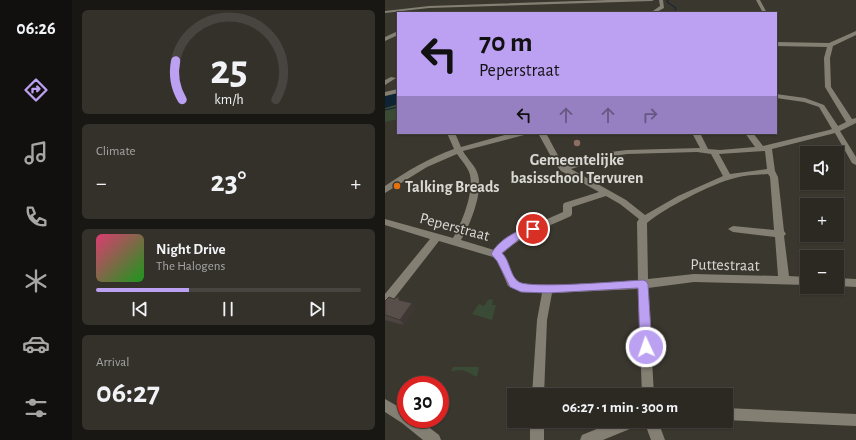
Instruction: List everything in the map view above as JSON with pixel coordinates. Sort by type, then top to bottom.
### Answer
[{"type":"street","points":[[385,11],[635,0]]},
{"type":"street","points":[[403,10],[652,0]]},
{"type":"street","points":[[654,12],[662,7],[660,0]]},
{"type":"street","points":[[758,0],[764,12]]},
{"type":"street","points":[[778,42],[830,45],[856,32]]},
{"type":"street","points":[[385,38],[397,33]]},
{"type":"street","points":[[564,169],[613,154],[627,152],[709,151],[768,148],[837,129],[853,121],[828,87],[827,58],[830,45]]},
{"type":"street","points":[[385,82],[393,78]]},
{"type":"street","points":[[385,94],[397,91]]},
{"type":"street","points":[[777,96],[805,100],[819,104],[826,111],[856,163]]},
{"type":"street","points":[[451,134],[459,151],[474,173],[475,190],[461,232],[455,242]]},
{"type":"street","points":[[385,190],[423,166],[459,151],[518,134]]},
{"type":"street","points":[[543,134],[557,160],[564,169],[607,192],[645,219]]},
{"type":"street","points":[[697,134],[727,177]]},
{"type":"street","points":[[750,134],[759,148]]},
{"type":"street","points":[[768,148],[771,171],[774,177],[781,234],[784,281]]},
{"type":"street","points":[[648,388],[642,222],[711,184],[727,177],[771,171]]},
{"type":"street","points":[[496,254],[504,245],[519,235],[568,214],[567,205],[607,192]]},
{"type":"street","name":"Peperstraat","points":[[385,222],[496,254],[501,258],[515,285],[521,288],[548,289],[643,284]]},
{"type":"street","points":[[733,229],[781,234]]},
{"type":"street","points":[[385,302],[437,237]]},
{"type":"street","name":"Puttestraat","points":[[643,284],[694,278],[800,282]]},
{"type":"street","points":[[844,282],[856,283]]},
{"type":"street","points":[[538,388],[542,320],[548,289]]},
{"type":"street","points":[[385,405],[397,413]]},
{"type":"street","points":[[733,414],[856,420]]},
{"type":"street","points":[[419,428],[434,440]]},
{"type":"street","points":[[537,428],[537,440]]},
{"type":"street","points":[[587,440],[615,428]]},
{"type":"street","points":[[654,428],[658,440]]},
{"type":"green space","points":[[397,104],[397,119],[385,122],[385,108]]},
{"type":"green space","points":[[488,300],[493,300],[492,305],[496,305],[492,320],[472,314],[479,304],[484,306]]},
{"type":"green space","points":[[453,367],[479,367],[477,377],[463,370],[451,371]]},
{"type":"water","points":[[397,93],[397,104],[385,108],[385,96]]},
{"type":"building","points":[[399,296],[399,300],[412,303],[400,320],[385,315],[385,301],[389,297],[394,299]]},
{"type":"waterway","points":[[668,0],[667,2],[676,8],[675,10]]},
{"type":"waterway","points":[[385,110],[397,107]]},
{"type":"place","name":"Gemeentelijke basisschool Tervuren","points":[[577,143]]},
{"type":"place","name":"Talking Breads","points":[[397,186]]},
{"type":"route","points":[[533,229],[519,235],[504,245],[496,254],[501,258],[513,284],[521,288],[548,289],[628,286],[643,284],[646,347]]}]
